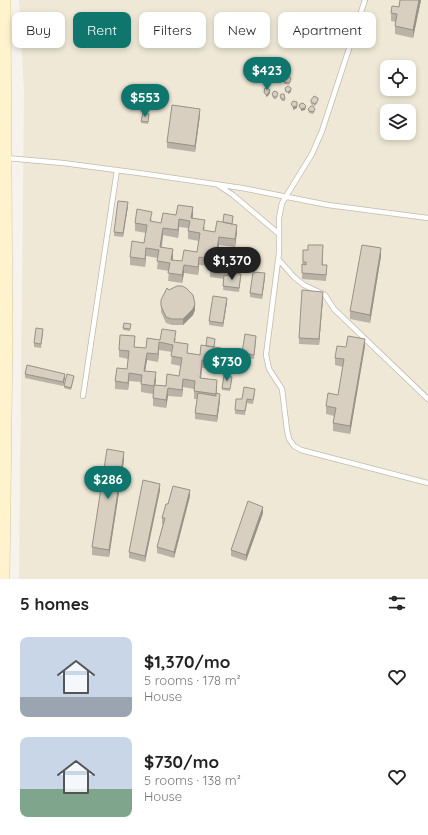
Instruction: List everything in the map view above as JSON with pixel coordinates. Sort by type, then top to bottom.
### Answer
[{"type":"main road","points":[[3,579],[6,341],[4,0]]},
{"type":"lane","points":[[365,0],[322,131],[312,154],[286,196],[280,210],[279,260],[266,355],[269,369],[282,389],[287,430],[291,444],[301,450],[428,483]]},
{"type":"lane","points":[[5,158],[63,163],[217,184],[328,205],[428,218]]},
{"type":"lane","points":[[83,396],[118,170]]},
{"type":"lane","points":[[217,184],[233,195],[279,234]]},
{"type":"lane","points":[[279,260],[294,277],[304,285],[325,295],[334,309],[428,399]]},
{"type":"shaded area","points":[[19,0],[428,0],[428,579],[19,579],[24,92],[22,48],[65,48],[65,12],[20,12]]},
{"type":"building","points":[[400,0],[419,0],[413,30],[395,26],[397,14],[391,13],[392,6],[399,7]]},
{"type":"building","points":[[269,69],[273,71],[269,76],[266,74],[267,70]]},
{"type":"building","points":[[277,72],[282,75],[280,79],[275,76]]},
{"type":"building","points":[[286,76],[290,77],[291,79],[289,83],[284,82],[283,80]]},
{"type":"building","points":[[269,79],[271,82],[270,84],[266,85],[264,82],[265,80]]},
{"type":"building","points":[[288,86],[291,90],[286,92],[285,88]]},
{"type":"building","points":[[265,88],[270,90],[266,95],[264,92]]},
{"type":"building","points":[[274,91],[278,94],[276,97],[272,94]]},
{"type":"building","points":[[281,94],[284,94],[285,99],[282,99],[280,96]]},
{"type":"building","points":[[314,96],[318,98],[315,104],[311,102]]},
{"type":"building","points":[[293,101],[297,102],[297,106],[293,107],[291,104]]},
{"type":"building","points":[[303,103],[306,106],[305,108],[301,109],[299,106]]},
{"type":"building","points":[[172,105],[200,109],[195,146],[167,142]]},
{"type":"building","points":[[311,106],[315,109],[313,112],[309,111],[308,109]]},
{"type":"building","points":[[143,113],[149,114],[148,122],[141,121]]},
{"type":"building","points":[[118,201],[128,202],[123,233],[114,232]]},
{"type":"building","points":[[178,205],[193,207],[191,218],[205,220],[203,230],[215,232],[217,221],[237,225],[235,239],[219,237],[216,254],[232,256],[230,272],[210,269],[211,259],[199,257],[198,267],[184,265],[182,275],[168,273],[170,263],[157,261],[159,250],[146,248],[145,259],[130,257],[132,241],[144,243],[147,225],[135,223],[137,209],[152,212],[150,221],[161,223],[163,213],[176,215]],"holes":[[[179,219],[190,221],[188,231],[200,233],[197,252],[184,250],[182,261],[171,260],[173,249],[160,247],[163,228],[178,230]]]},
{"type":"building","points":[[224,214],[233,216],[232,224],[223,222]]},
{"type":"building","points":[[308,245],[323,245],[322,265],[327,265],[326,275],[302,273],[302,264],[306,265],[306,262],[303,262],[303,250],[308,250]]},
{"type":"building","points":[[362,245],[381,248],[370,315],[350,311]]},
{"type":"building","points":[[253,272],[265,273],[262,295],[250,293]]},
{"type":"building","points":[[230,273],[241,274],[239,288],[223,286],[224,275],[230,276]]},
{"type":"building","points":[[177,286],[186,288],[193,295],[195,304],[193,309],[183,319],[172,319],[166,317],[161,306],[161,300],[167,288],[169,290]]},
{"type":"building","points":[[302,290],[323,292],[319,339],[299,338]]},
{"type":"building","points":[[213,296],[227,298],[223,323],[209,321]]},
{"type":"building","points":[[124,323],[131,324],[130,329],[123,328]]},
{"type":"building","points":[[36,328],[43,329],[41,344],[34,343]]},
{"type":"building","points":[[162,329],[176,331],[174,342],[188,344],[187,353],[200,355],[201,345],[221,348],[220,362],[202,360],[200,378],[217,380],[216,394],[194,391],[195,381],[183,379],[182,390],[168,388],[166,400],[153,398],[154,386],[141,384],[142,375],[129,373],[128,383],[115,381],[117,368],[127,369],[129,351],[119,350],[120,335],[135,336],[134,347],[146,348],[147,338],[160,340]],"holes":[[[159,342],[173,345],[171,356],[182,358],[179,376],[167,374],[166,386],[154,385],[156,372],[144,371],[147,353],[158,354]]]},
{"type":"building","points":[[245,334],[256,336],[254,355],[242,353]]},
{"type":"building","points":[[348,336],[365,339],[350,426],[333,423],[336,408],[326,406],[328,393],[338,395],[344,359],[335,358],[337,346],[346,347]]},
{"type":"building","points":[[207,337],[215,339],[214,347],[206,346]]},
{"type":"building","points":[[27,365],[65,374],[63,382],[25,374]]},
{"type":"building","points":[[67,374],[74,376],[71,388],[64,386]]},
{"type":"building","points":[[224,376],[232,377],[230,389],[222,388]]},
{"type":"building","points":[[244,387],[255,389],[253,400],[247,399],[245,411],[235,410],[236,399],[242,399]]},
{"type":"building","points":[[198,393],[216,396],[216,393],[220,394],[217,416],[195,413]]},
{"type":"building","points":[[107,449],[124,452],[109,550],[92,547]]},
{"type":"building","points":[[143,480],[160,484],[145,556],[129,552]]},
{"type":"building","points":[[173,486],[190,490],[174,552],[157,547],[165,518],[162,518]]},
{"type":"building","points":[[248,501],[263,507],[246,555],[231,550]]}]
